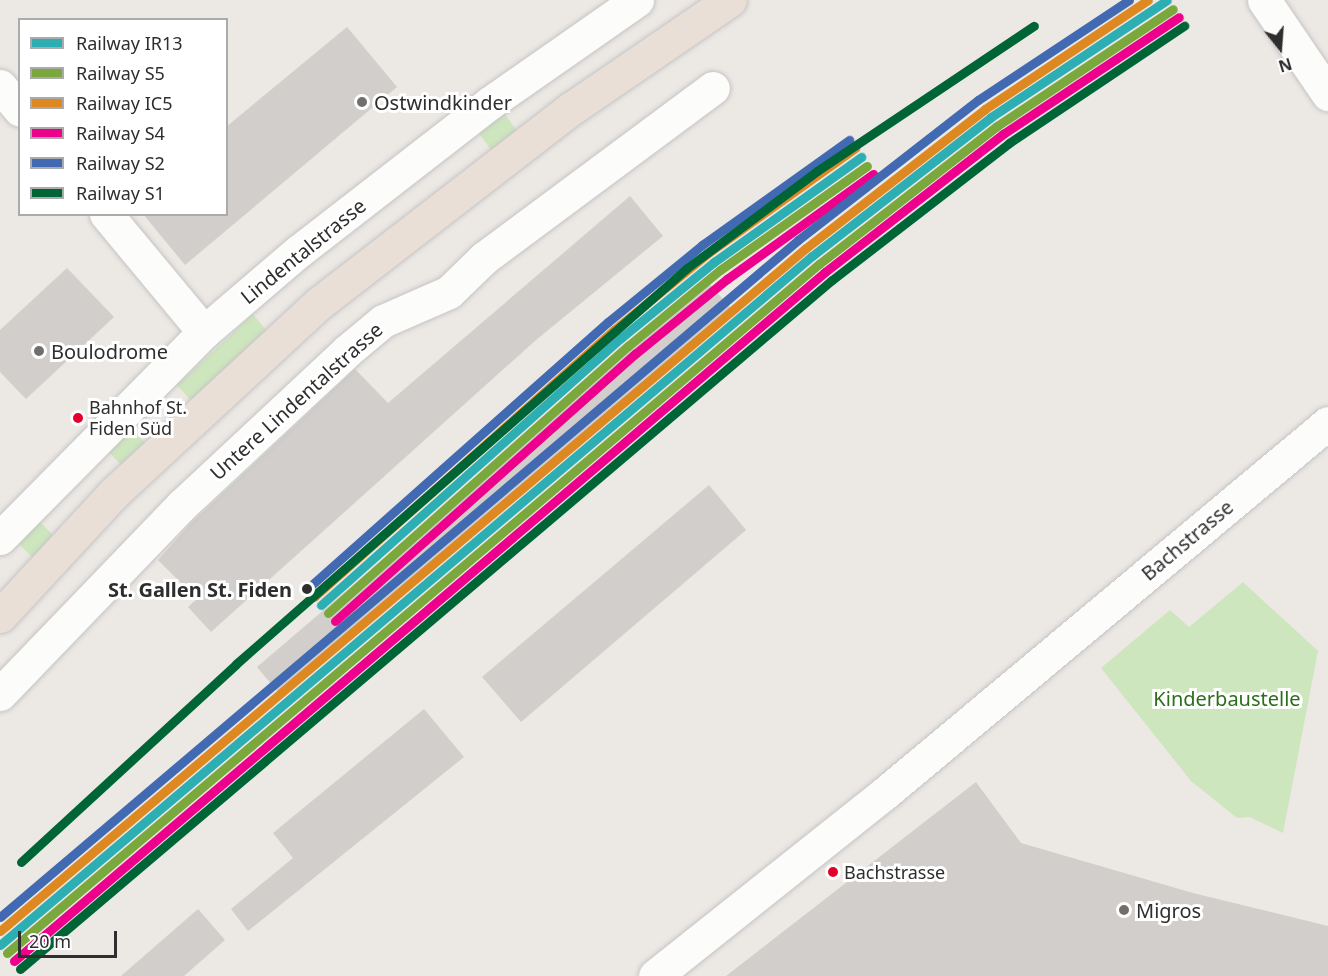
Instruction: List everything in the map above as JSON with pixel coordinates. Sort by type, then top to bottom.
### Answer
[{"type":"highway","points":[[0,616],[114,493],[318,304],[572,108],[730,0]]},
{"type":"street","name":"Lindentalstrasse","points":[[0,538],[204,332],[491,102],[638,0]]},
{"type":"street","points":[[1264,0],[1328,94]]},
{"type":"street","points":[[0,86],[18,108]]},
{"type":"street","name":"Untere Lindentalstrasse","points":[[0,694],[182,505],[347,351],[383,321],[449,292],[484,258],[713,88]]},
{"type":"street","points":[[108,216],[204,332]]},
{"type":"street","name":"Bachstrasse","points":[[655,976],[877,800],[1328,423]]},
{"type":"green space","points":[[504,113],[520,135],[494,154],[478,132]]},
{"type":"green space","points":[[253,314],[269,334],[194,404],[177,385]]},
{"type":"green space","points":[[131,428],[149,447],[126,470],[107,450]]},
{"type":"green space","points":[[38,520],[58,540],[36,561],[16,541]]},
{"type":"green space","name":"Kinderbaustelle","points":[[1243,582],[1318,651],[1283,833],[1250,817],[1237,818],[1191,781],[1101,668],[1170,610],[1189,627]]},
{"type":"building","points":[[347,27],[397,87],[185,265],[145,216],[228,216],[228,125]]},
{"type":"building","points":[[630,196],[663,236],[536,340],[211,632],[188,607],[197,599],[158,560],[191,523],[355,369],[388,403]]},
{"type":"building","name":"Boulodrome","points":[[67,268],[114,317],[26,399],[0,372],[0,330]]},
{"type":"building","points":[[708,282],[734,312],[282,697],[257,667]]},
{"type":"building","points":[[709,485],[746,530],[521,722],[482,677]]},
{"type":"building","points":[[424,709],[464,757],[248,931],[231,909],[293,858],[273,833]]},
{"type":"building","points":[[976,782],[1021,843],[1193,893],[1328,926],[1328,976],[726,976]]},
{"type":"building","points":[[198,909],[225,940],[184,976],[121,976]]},
{"type":"rail line","name":"S2","points":[[0,917],[798,240],[978,100],[1129,0]]},
{"type":"rail line","name":"IC5","points":[[0,931],[806,248],[985,109],[1148,0]]},
{"type":"rail line","name":"IR13","points":[[0,945],[812,256],[991,117],[1167,0]]},
{"type":"rail line","name":"S5","points":[[7,953],[819,264],[997,126],[1173,9]]},
{"type":"rail line","name":"S4","points":[[14,961],[825,272],[1003,134],[1179,17]]},
{"type":"rail line","name":"S1","points":[[21,862],[236,664],[687,268],[817,171],[1034,26]]},
{"type":"rail line","name":"S1","points":[[20,969],[832,280],[1009,143],[1184,26]]},
{"type":"rail line","name":"S2","points":[[307,589],[608,322],[702,245],[849,140]]},
{"type":"rail line","name":"IC5","points":[[314,597],[614,330],[708,253],[855,148]]},
{"type":"rail line","name":"IR13","points":[[321,605],[621,338],[714,262],[861,157]]},
{"type":"rail line","name":"S5","points":[[328,613],[628,346],[720,270],[867,166]]},
{"type":"rail line","name":"S4","points":[[335,621],[635,354],[727,279],[873,174]]},
{"type":"place","name":"Ostwindkinder","points":[[362,102]]},
{"type":"place","name":"Boulodrome","points":[[39,351]]},
{"type":"place","name":"Bahnhof St. Fiden Süd","points":[[78,418]]},
{"type":"place","name":"St. Gallen St. Fiden","points":[[307,589]]},
{"type":"place","name":"Bachstrasse","points":[[833,872]]},
{"type":"place","name":"Migros","points":[[1124,910]]}]
